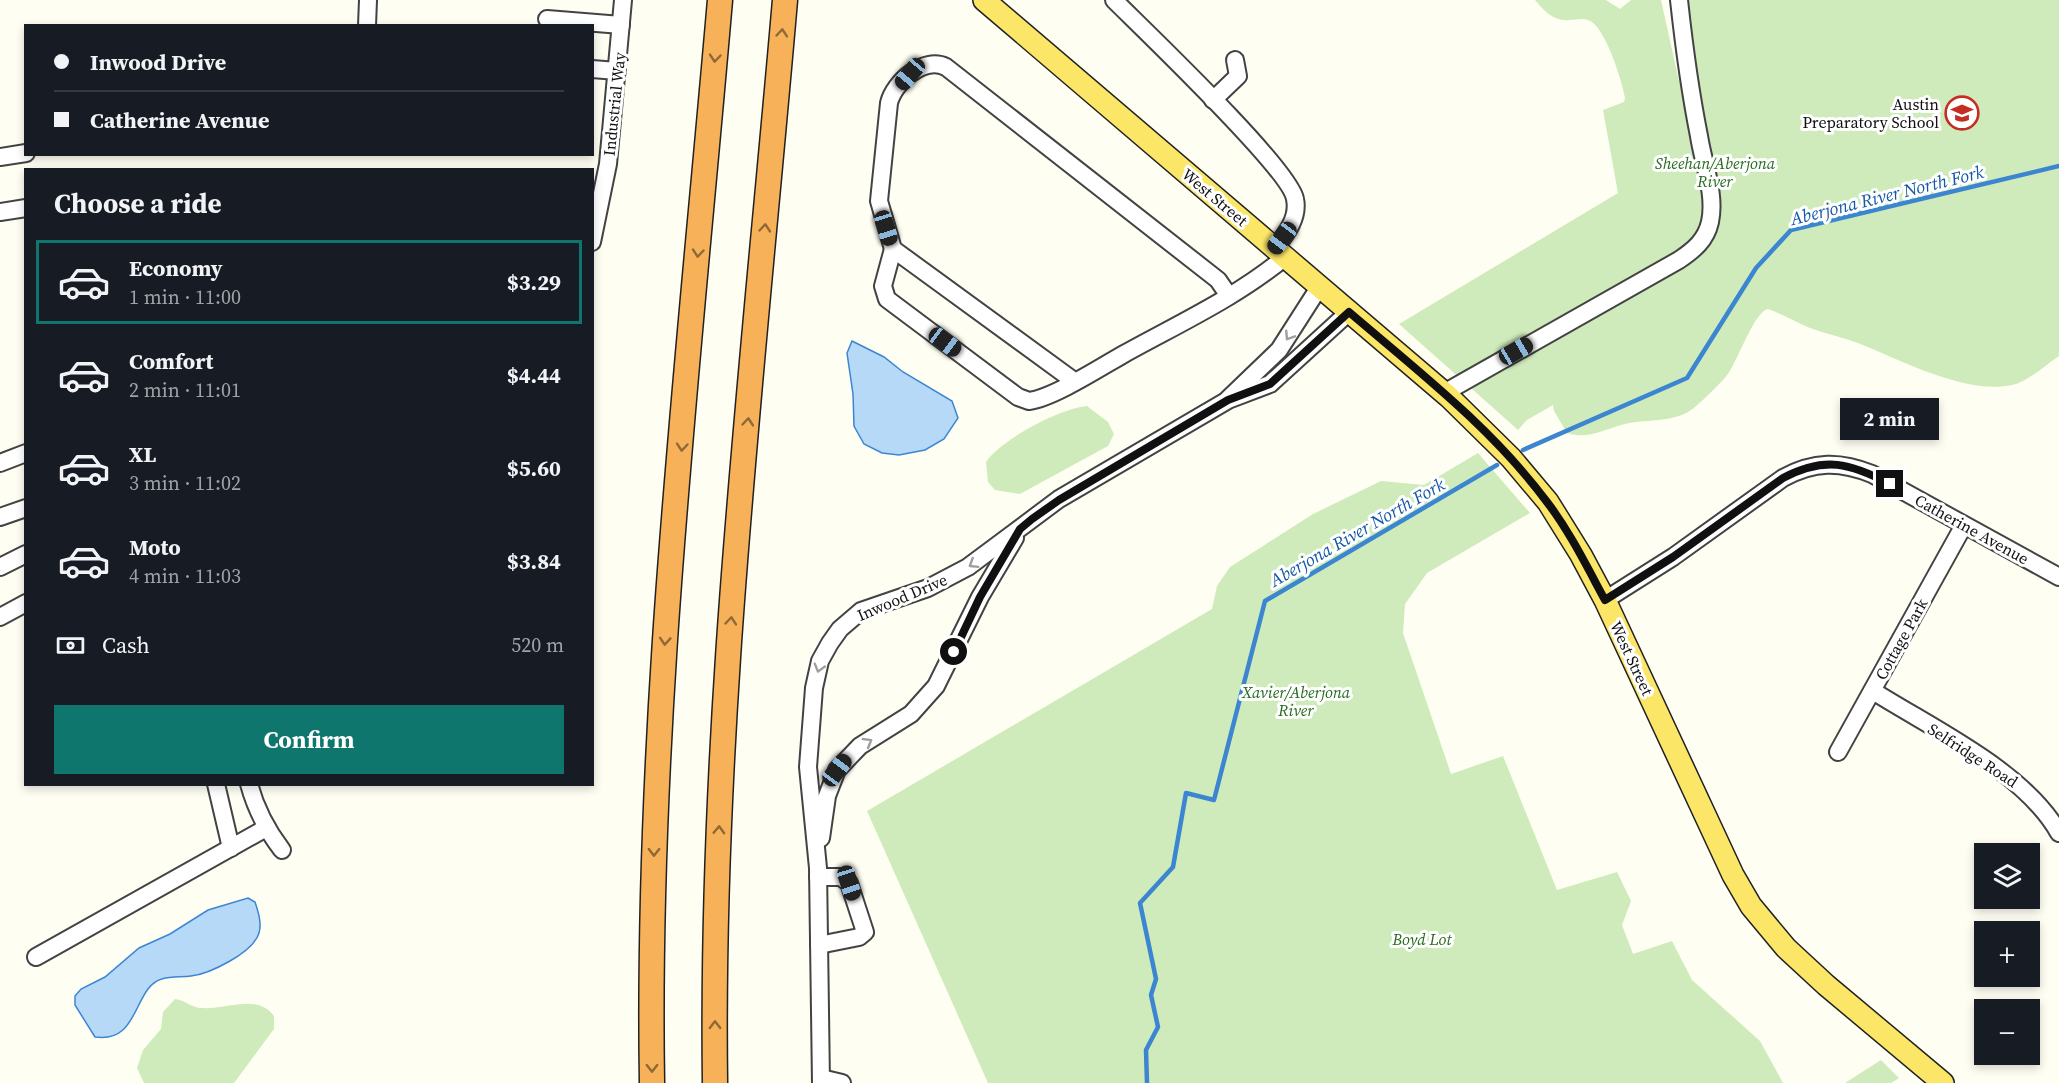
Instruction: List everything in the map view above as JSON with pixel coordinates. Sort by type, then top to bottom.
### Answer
[{"type":"highway","points":[[652,1083],[655,839],[662,687],[720,0]]},
{"type":"highway","points":[[716,1083],[717,869],[724,711],[785,0]]},
{"type":"main road","name":"West Street","points":[[984,0],[1444,393],[1511,458],[1548,502],[1605,600],[1716,840],[1751,906],[1786,948],[1826,985],[1943,1083]]},
{"type":"street","points":[[367,24],[368,0]]},
{"type":"street","name":"Industrial Way","points":[[594,234],[604,192],[623,0]]},
{"type":"street","points":[[1114,0],[1213,100],[1293,191],[1296,202],[1294,219],[1280,252],[1260,277],[1229,296],[1074,381],[1033,400],[1018,397],[887,299],[883,286],[893,249],[879,201],[890,101],[911,72],[939,64],[1218,280],[1229,296]]},
{"type":"street","points":[[1444,393],[1679,260],[1695,249],[1703,238],[1710,219],[1710,197],[1690,88],[1679,0]]},
{"type":"street","points":[[547,19],[621,25]]},
{"type":"street","points":[[1213,100],[1238,76],[1235,60]]},
{"type":"street","points":[[594,69],[617,71]]},
{"type":"street","points":[[0,157],[24,153]]},
{"type":"street","points":[[0,212],[24,208]]},
{"type":"street","points":[[893,249],[1074,381]]},
{"type":"street","name":"Inwood Drive","points":[[1228,400],[1279,350],[1320,286]]},
{"type":"street","name":"Inwood Drive","points":[[821,1081],[818,873],[809,783],[811,712],[818,669],[830,643],[840,629],[861,611],[941,582],[994,551],[1059,500],[1228,400],[1257,390],[1276,379],[1349,312]]},
{"type":"street","points":[[0,463],[24,454]]},
{"type":"street","name":"Catherine Avenue","points":[[1605,600],[1673,557],[1783,478],[1817,464],[1842,465],[1864,471],[2059,577]]},
{"type":"street","points":[[0,517],[24,509]]},
{"type":"street","name":"Cottage Park","points":[[1838,752],[1964,525]]},
{"type":"street","name":"Inwood Drive","points":[[818,873],[825,806],[837,770],[846,757],[860,746],[911,714],[936,686],[980,597],[1020,529]]},
{"type":"street","points":[[0,567],[24,555]]},
{"type":"street","points":[[0,617],[24,604]]},
{"type":"street","name":"Selfridge Road","points":[[1873,691],[2010,777],[2028,792],[2059,833]]},
{"type":"street","points":[[216,786],[231,848]]},
{"type":"street","points":[[250,786],[256,808],[266,828],[282,850]]},
{"type":"street","points":[[36,957],[266,828]]},
{"type":"street","points":[[818,873],[841,877],[849,883],[865,932],[859,937],[819,945]]},
{"type":"street","points":[[821,1081],[842,1083]]},
{"type":"green space","name":"Sheehan/Aberjona River","points":[[1535,0],[1606,0],[1620,9],[1631,0],[1661,0],[1679,81],[1697,74],[1686,0],[2059,0],[2059,356],[2018,383],[1994,387],[1974,385],[1933,374],[1858,343],[1810,328],[1768,309],[1757,318],[1728,374],[1688,412],[1673,418],[1633,422],[1596,433],[1575,435],[1567,433],[1553,405],[1527,420],[1518,430],[1399,324],[1618,193],[1603,110],[1624,102],[1625,98],[1612,54],[1601,32],[1594,24],[1586,19],[1564,20],[1554,17]]},
{"type":"green space","points":[[1087,406],[1108,422],[1114,434],[1108,446],[1020,494],[995,490],[988,482],[986,462],[1004,444],[1032,426],[1062,412]]},
{"type":"green space","points":[[1478,453],[1530,513],[1427,573],[1405,604],[1403,633],[1451,774],[1503,756],[1557,890],[1617,872],[1631,901],[1622,925],[1633,954],[1672,941],[1692,980],[1760,1041],[1783,1083],[988,1083],[867,811],[1212,609],[1217,586],[1230,567],[1313,514],[1381,481],[1424,485]]},
{"type":"green space","points":[[175,999],[202,1008],[241,1004],[259,1005],[274,1016],[274,1029],[234,1083],[144,1083],[137,1068],[143,1050],[161,1029],[163,1012]]},
{"type":"green space","points":[[1881,1060],[1899,1078],[1891,1083],[1845,1083]]},
{"type":"water","points":[[852,341],[884,357],[903,372],[952,401],[958,418],[944,439],[925,450],[899,455],[882,453],[864,444],[854,426],[853,394],[847,353]]},
{"type":"water","points":[[248,898],[255,902],[260,925],[255,941],[248,948],[240,955],[208,971],[157,981],[148,989],[124,1029],[107,1037],[95,1037],[75,1005],[75,996],[81,989],[105,977],[139,948],[170,934],[208,910]]},
{"type":"waterway","name":"Aberjona River North Fork","points":[[1523,450],[1687,378],[1756,268],[1791,230],[2059,166]]},
{"type":"waterway","name":"Aberjona River North Fork","points":[[1147,1083],[1146,1050],[1158,1027],[1151,995],[1156,979],[1140,903],[1173,867],[1186,793],[1214,800],[1265,601],[1497,465]]},
{"type":"place","name":"Austin Preparatory School","points":[[1962,113]]},
{"type":"route","points":[[954,652],[980,597],[1020,529],[1048,506],[1228,400],[1244,396],[1270,384],[1349,312],[1460,407],[1511,458],[1548,502],[1581,555],[1605,600],[1673,557],[1783,478],[1802,468],[1826,463],[1842,465],[1857,468],[1890,484]]},
{"type":"park label","name":"Xavier/Aberjona River","points":[[1296,701]]},
{"type":"park label","name":"Boyd Lot","points":[[1422,939]]}]
